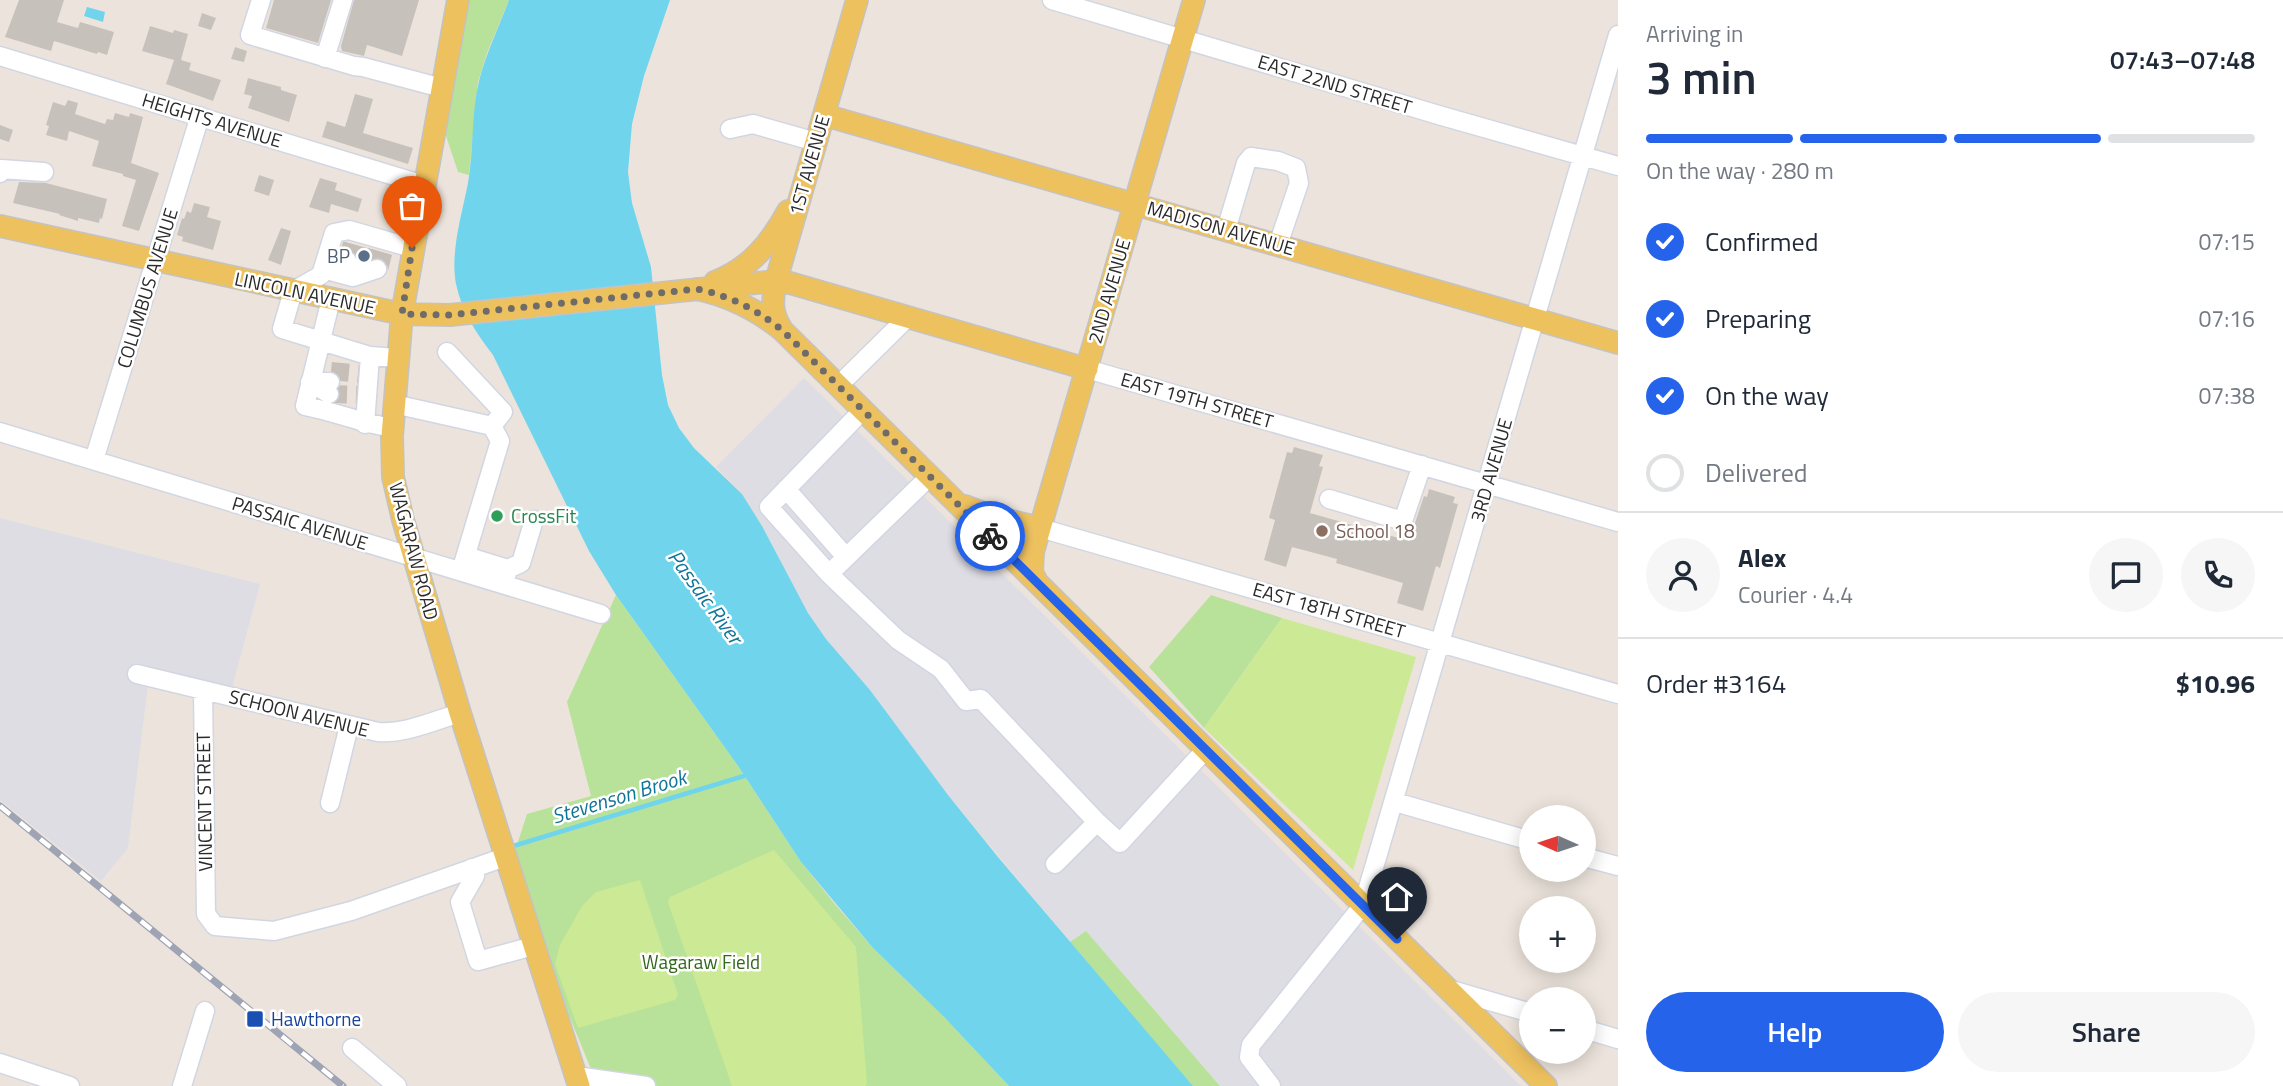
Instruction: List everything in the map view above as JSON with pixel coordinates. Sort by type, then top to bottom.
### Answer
[{"type":"main road","name":"WAGARAW ROAD","points":[[458,0],[402,314],[392,428],[393,477],[460,713],[577,1081]]},
{"type":"main road","name":"1ST AVENUE","points":[[782,330],[773,313],[776,281],[857,0]]},
{"type":"main road","name":"2ND AVENUE","points":[[1037,582],[1031,563],[1040,528],[1194,0]]},
{"type":"main road","name":"MADISON AVENUE","points":[[824,115],[1618,343]]},
{"type":"main road","points":[[697,289],[733,274],[760,254],[781,223],[808,167]]},
{"type":"main road","name":"LINCOLN AVENUE","points":[[0,226],[402,314],[450,315],[776,281]]},
{"type":"main road","name":"EAST 19TH STREET","points":[[776,281],[1087,369]]},
{"type":"main road","points":[[697,289],[717,293],[742,303],[782,330],[1546,1086]]},
{"type":"main road","points":[[947,494],[976,511],[1040,528]]},
{"type":"street","points":[[261,0],[250,35],[325,58],[442,88]]},
{"type":"street","points":[[325,58],[343,0]]},
{"type":"street","name":"EAST 22ND STREET","points":[[1052,0],[1618,166]]},
{"type":"street","name":"3RD AVENUE","points":[[1363,905],[1618,35]]},
{"type":"street","name":"HEIGHTS AVENUE","points":[[0,56],[424,185]]},
{"type":"street","name":"COLUMBUS AVENUE","points":[[94,460],[200,116]]},
{"type":"street","points":[[730,129],[752,124],[816,142]]},
{"type":"street","points":[[1226,230],[1246,163],[1251,158],[1278,161],[1296,168],[1299,183],[1278,245]]},
{"type":"street","points":[[0,173],[1,169],[44,173]]},
{"type":"street","points":[[364,257],[349,230],[334,233],[323,269],[317,279],[293,291],[282,329],[370,356],[397,358]]},
{"type":"street","points":[[323,269],[364,257],[412,248]]},
{"type":"street","points":[[331,299],[305,406],[340,414],[365,424],[392,428]]},
{"type":"street","points":[[838,386],[908,317]]},
{"type":"street","points":[[447,352],[503,412],[492,426]]},
{"type":"street","points":[[365,424],[363,384],[370,356]]},
{"type":"street","name":"EAST 19TH STREET","points":[[1087,369],[1618,522]]},
{"type":"street","points":[[310,382],[330,382]]},
{"type":"street","points":[[394,404],[492,426],[500,441],[463,563]]},
{"type":"street","points":[[863,410],[769,507],[829,574],[898,640],[941,669],[966,701],[981,699],[1120,843],[1206,749]]},
{"type":"street","name":"PASSAIC AVENUE","points":[[0,432],[414,557],[463,563],[601,614]]},
{"type":"street","points":[[1329,499],[1403,521],[1422,465]]},
{"type":"street","points":[[829,574],[929,477]]},
{"type":"street","points":[[786,489],[846,557]]},
{"type":"street","points":[[506,577],[521,563],[534,520]]},
{"type":"street","name":"EAST 18TH STREET","points":[[1040,528],[1618,694]]},
{"type":"street","name":"SCHOON AVENUE","points":[[137,674],[349,726],[390,733],[460,713]]},
{"type":"street","name":"VINCENT STREET","points":[[203,690],[206,914],[215,926],[274,932],[351,911],[472,868]]},
{"type":"street","points":[[330,803],[349,726]]},
{"type":"street","points":[[1395,802],[1519,838]]},
{"type":"street","points":[[1055,864],[1097,822]]},
{"type":"street","points":[[505,856],[472,868],[475,876],[460,902],[478,961],[533,946]]},
{"type":"street","points":[[1596,860],[1618,866]]},
{"type":"street","points":[[1271,1086],[1249,1057],[1251,1045],[1363,905]]},
{"type":"street","points":[[1448,989],[1519,1010]]},
{"type":"street","points":[[181,1086],[205,1011]]},
{"type":"street","points":[[1596,1033],[1618,1039]]},
{"type":"street","points":[[352,1048],[397,1086]]},
{"type":"street","points":[[0,1063],[70,1086]]},
{"type":"street","points":[[577,1081],[646,1086]]},
{"type":"shaded area","points":[[804,378],[1521,1086],[1220,1086],[1086,931],[1070,942],[948,795],[870,690],[826,639],[808,613],[742,494],[716,467]]},
{"type":"shaded area","points":[[0,518],[260,584],[231,691],[150,668],[128,848],[101,881],[0,800]]},
{"type":"green space","points":[[458,0],[509,0],[478,82],[469,175],[458,172],[438,112]]},
{"type":"green space","name":"Wagaraw Field","points":[[616,595],[738,766],[801,862],[873,948],[944,1017],[1009,1086],[598,1086],[556,984],[514,854],[527,814],[591,796],[567,702]]},
{"type":"green space","points":[[1211,595],[1282,618],[1204,728],[1149,667]]},
{"type":"green space","points":[[1282,618],[1416,657],[1353,870],[1204,728]]},
{"type":"green space","points":[[774,850],[856,947],[867,1084],[865,1086],[732,1086],[668,902],[670,897]]},
{"type":"green space","points":[[640,880],[678,995],[675,1000],[578,1028],[555,964],[560,945],[582,906],[596,892]]},
{"type":"green space","points":[[1086,931],[1220,1086],[1193,1086],[1177,1068],[1070,942]]},
{"type":"water","name":"Passaic River","points":[[509,0],[670,0],[644,76],[632,124],[628,172],[632,203],[651,267],[662,375],[668,405],[679,428],[694,448],[742,494],[808,613],[826,639],[870,690],[998,857],[1193,1086],[1009,1086],[944,1017],[873,948],[801,862],[738,766],[616,595],[589,551],[493,355],[470,322],[456,284],[454,259],[470,170],[476,93],[485,60]]},
{"type":"water","points":[[87,7],[105,12],[103,22],[84,16]]},
{"type":"building","points":[[19,0],[64,0],[57,22],[78,28],[80,22],[114,32],[107,55],[54,41],[51,51],[5,37]]},
{"type":"building","points":[[274,0],[331,0],[318,43],[266,28]]},
{"type":"building","points":[[354,0],[419,0],[402,56],[367,45],[364,56],[342,51],[341,46]]},
{"type":"building","points":[[202,13],[216,18],[211,30],[198,26]]},
{"type":"building","points":[[150,26],[173,33],[174,30],[188,34],[181,60],[191,63],[189,70],[221,80],[213,101],[166,84],[174,60],[142,51]]},
{"type":"building","points":[[235,47],[247,51],[244,62],[231,59]]},
{"type":"building","points":[[248,78],[281,87],[281,90],[297,95],[289,122],[248,108],[252,96],[244,94]]},
{"type":"building","points":[[355,94],[373,99],[363,133],[413,148],[408,164],[322,137],[327,121],[345,127]]},
{"type":"building","points":[[68,100],[78,103],[75,114],[105,124],[107,119],[113,120],[115,113],[129,117],[130,113],[143,117],[131,163],[159,173],[139,231],[122,226],[136,180],[92,166],[99,141],[69,131],[67,141],[46,135],[53,102],[65,106]]},
{"type":"building","points":[[0,125],[13,130],[9,142],[0,139]]},
{"type":"building","points":[[259,175],[274,180],[269,196],[254,191]]},
{"type":"building","points":[[320,178],[337,183],[335,190],[362,199],[358,212],[331,204],[329,213],[309,207]]},
{"type":"building","points":[[19,182],[46,183],[107,199],[102,219],[100,218],[99,223],[78,218],[78,221],[13,203]]},
{"type":"building","points":[[194,203],[210,207],[207,217],[221,221],[213,250],[182,241],[183,237],[177,235],[182,218],[184,219],[187,211],[191,213]]},
{"type":"building","points":[[281,228],[291,231],[281,265],[268,260]]},
{"type":"building","points":[[345,242],[392,255],[388,271],[387,265],[380,258],[372,259],[364,254],[357,256],[348,250],[340,252]]},
{"type":"building","name":"School 18","points":[[1294,447],[1323,455],[1319,466],[1323,467],[1310,513],[1409,541],[1424,496],[1427,497],[1429,489],[1455,497],[1453,503],[1458,504],[1440,568],[1436,566],[1423,611],[1397,603],[1403,583],[1336,563],[1337,559],[1292,547],[1286,567],[1264,560],[1275,520],[1269,518],[1287,452],[1292,453]]},
{"type":"waterway","name":"Stevenson Brook","points":[[510,847],[744,776]]},
{"type":"tunnel","points":[[347,261],[352,244]]},
{"type":"tunnel","points":[[363,265],[367,248]]},
{"type":"tunnel","points":[[377,269],[382,252]]},
{"type":"tunnel","points":[[331,371],[361,374]]},
{"type":"tunnel","points":[[329,394],[360,395]]},
{"type":"railway","points":[[0,806],[343,1086]]},
{"type":"way so far","points":[[412,248],[402,314],[450,315],[697,289],[734,299],[766,317],[782,330],[990,536]]},
{"type":"place","name":"BP","points":[[364,256]]},
{"type":"place","name":"CrossFit","points":[[497,516]]},
{"type":"place","name":"School 18","points":[[1322,531]]},
{"type":"place","name":"Hawthorne","points":[[255,1019]]},
{"type":"route","points":[[990,536],[1397,939]]}]
